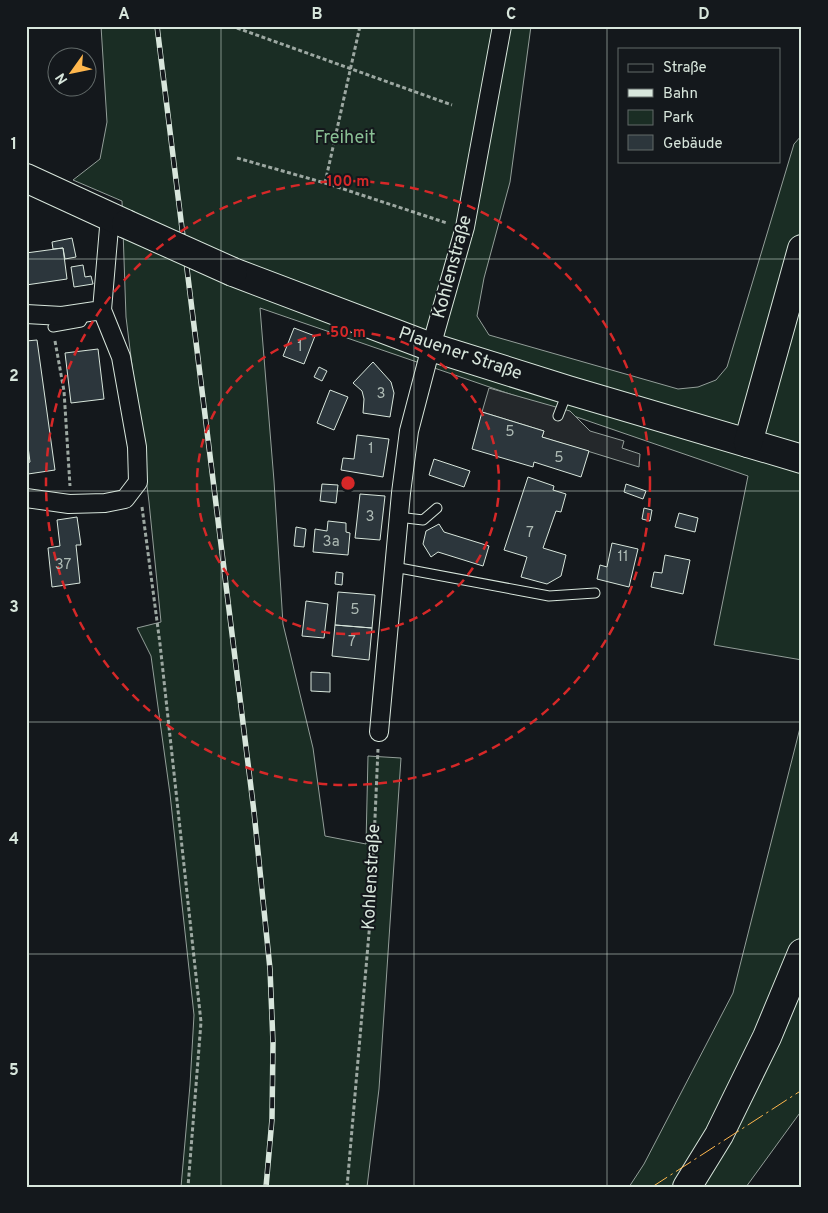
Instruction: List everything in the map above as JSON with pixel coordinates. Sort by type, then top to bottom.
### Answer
[{"type":"main road","name":"Plauener Straße","points":[[26,178],[234,272],[431,347],[568,390],[802,459]]},
{"type":"main road","points":[[748,443],[802,249]]},
{"type":"main road","points":[[687,1187],[719,1135],[767,1037],[802,953]]},
{"type":"street","name":"Kohlenstraße","points":[[379,732],[398,517],[410,431],[431,347],[465,227],[502,26]]},
{"type":"street","points":[[26,498],[69,504],[105,503],[125,498],[138,482],[137,446],[121,357],[94,311],[118,220]]},
{"type":"street","points":[[26,314],[62,316],[94,311]]},
{"type":"lane","points":[[53,327],[81,322],[94,311]]},
{"type":"lane","points":[[558,416],[568,390]]},
{"type":"lane","points":[[398,517],[423,520],[437,508]]},
{"type":"lane","points":[[394,567],[549,596],[595,593]]},
{"type":"path","points":[[325,183],[360,26]]},
{"type":"path","points":[[237,28],[452,105]]},
{"type":"path","points":[[237,158],[325,183],[465,227]]},
{"type":"path","points":[[53,327],[64,391],[70,482],[69,504]]},
{"type":"path","points":[[138,482],[161,653],[201,1022],[188,1187]]},
{"type":"path","name":"Kohlenstraße","points":[[347,1187],[371,910],[379,732]]},
{"type":"green space","name":"Freiheit","points":[[101,26],[531,26],[510,182],[484,278],[477,316],[489,335],[678,389],[698,387],[716,380],[727,367],[794,144],[802,135],[802,660],[714,645],[748,476],[260,308],[283,624],[313,748],[325,836],[366,844],[368,756],[401,758],[379,1089],[367,1187],[181,1187],[194,1015],[170,794],[151,656],[137,628],[161,622],[149,502],[126,317],[122,201],[73,180],[100,159],[107,122]]},
{"type":"green space","points":[[802,720],[802,1110],[746,1187],[629,1187],[644,1164],[733,993]]},
{"type":"shaded area","points":[[489,388],[570,411],[590,431],[624,441],[622,448],[640,454],[639,467],[542,437],[544,431],[482,412]]},
{"type":"building","points":[[72,238],[76,257],[65,259],[63,248],[53,249],[52,242]]},
{"type":"building","points":[[63,248],[67,279],[26,285],[26,253]]},
{"type":"building","points":[[83,265],[85,277],[91,276],[93,284],[74,287],[71,267]]},
{"type":"building","points":[[294,328],[315,336],[304,364],[283,356]]},
{"type":"building","points":[[37,340],[55,470],[28,474],[27,463],[30,462],[26,431],[26,341]]},
{"type":"building","points":[[98,349],[104,399],[71,403],[65,353]]},
{"type":"building","points":[[373,362],[391,382],[394,393],[390,417],[363,413],[364,399],[362,391],[353,383]]},
{"type":"building","points":[[319,367],[327,371],[322,381],[314,377]]},
{"type":"building","points":[[330,390],[348,397],[334,430],[317,423]]},
{"type":"building","points":[[482,412],[544,431],[542,437],[589,451],[581,477],[534,462],[533,467],[472,449]]},
{"type":"building","points":[[357,435],[389,439],[383,477],[341,470],[343,458],[354,459]]},
{"type":"building","points":[[434,459],[470,471],[464,487],[429,475]]},
{"type":"building","points":[[528,477],[554,486],[553,490],[566,494],[561,512],[556,511],[543,548],[566,555],[561,576],[547,584],[521,577],[527,557],[504,550]]},
{"type":"building","points":[[322,484],[338,485],[336,503],[320,501]]},
{"type":"building","points":[[626,484],[646,491],[643,499],[624,492]]},
{"type":"building","points":[[360,494],[385,496],[380,540],[355,538]]},
{"type":"building","points":[[644,508],[652,510],[650,521],[642,519]]},
{"type":"building","points":[[679,513],[698,518],[695,532],[675,527]]},
{"type":"building","points":[[77,517],[81,545],[76,545],[80,583],[52,587],[48,548],[60,546],[57,520]]},
{"type":"building","points":[[328,521],[346,523],[346,532],[350,533],[348,555],[313,552],[315,529],[327,531]]},
{"type":"building","points":[[439,524],[444,532],[489,546],[483,566],[438,552],[431,557],[423,544],[426,531]]},
{"type":"building","points":[[296,527],[306,529],[304,547],[294,546]]},
{"type":"building","points":[[612,543],[638,549],[629,587],[597,579],[600,565],[607,567]]},
{"type":"building","points":[[665,555],[690,560],[683,594],[651,587],[654,572],[662,573]]},
{"type":"building","points":[[336,572],[343,573],[342,585],[335,584]]},
{"type":"building","points":[[338,592],[375,595],[372,628],[335,625]]},
{"type":"building","points":[[306,601],[328,604],[324,638],[302,636]]},
{"type":"building","points":[[335,625],[372,628],[369,660],[332,656]]},
{"type":"building","points":[[311,672],[330,673],[330,692],[311,691]]},
{"type":"railway","points":[[157,26],[254,812],[270,969],[273,1043],[272,1119],[266,1187]]},
{"type":"power","points":[[652,1187],[802,1090]]}]
